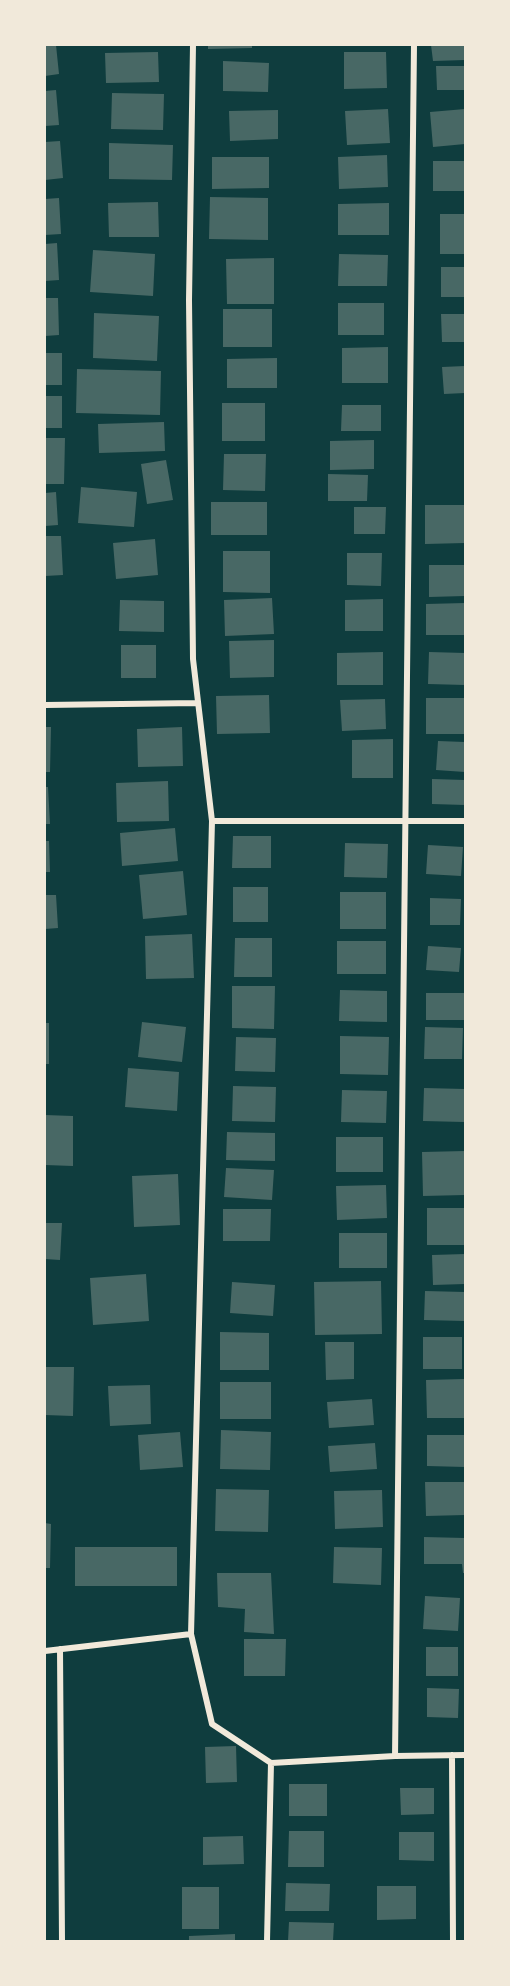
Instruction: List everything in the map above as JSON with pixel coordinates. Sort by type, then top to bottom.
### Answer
[{"type":"street","points":[[193,45],[189,324],[192,659],[212,821],[191,1634],[212,1724],[271,1763],[396,1756],[465,1755]]},
{"type":"street","points":[[396,1756],[414,45]]},
{"type":"street","points":[[45,705],[198,703]]},
{"type":"street","points":[[212,821],[465,821]]},
{"type":"street","points":[[45,1651],[191,1634]]},
{"type":"street","points":[[60,1649],[62,1941]]},
{"type":"street","points":[[452,1755],[453,1941]]},
{"type":"street","points":[[267,1941],[271,1763]]},
{"type":"building","points":[[45,45],[56,45],[59,74],[45,76]]},
{"type":"building","points":[[208,45],[252,45],[252,48],[208,49]]},
{"type":"building","points":[[431,45],[465,45],[465,60],[433,61]]},
{"type":"building","points":[[158,52],[159,82],[106,83],[105,53]]},
{"type":"building","points":[[344,52],[386,52],[387,88],[344,89]]},
{"type":"building","points":[[223,61],[269,63],[268,92],[223,91]]},
{"type":"building","points":[[436,66],[465,66],[465,90],[437,90]]},
{"type":"building","points":[[56,90],[59,125],[45,126],[45,91]]},
{"type":"building","points":[[112,93],[164,94],[163,130],[111,129]]},
{"type":"building","points":[[388,109],[390,143],[347,145],[345,111]]},
{"type":"building","points":[[465,109],[465,144],[433,147],[430,112]]},
{"type":"building","points":[[278,110],[278,139],[230,141],[229,111]]},
{"type":"building","points":[[60,141],[63,178],[45,180],[45,142]]},
{"type":"building","points":[[109,143],[173,145],[172,180],[109,179]]},
{"type":"building","points":[[387,155],[388,187],[339,189],[338,157]]},
{"type":"building","points":[[212,157],[269,157],[269,188],[212,189]]},
{"type":"building","points":[[433,161],[465,161],[465,191],[433,191]]},
{"type":"building","points":[[210,197],[268,198],[268,240],[209,239]]},
{"type":"building","points":[[59,198],[61,234],[45,235],[45,199]]},
{"type":"building","points":[[158,202],[159,237],[109,237],[108,203]]},
{"type":"building","points":[[389,203],[389,235],[338,235],[338,204]]},
{"type":"building","points":[[440,214],[465,214],[465,254],[440,254]]},
{"type":"building","points":[[57,243],[59,280],[45,281],[45,244]]},
{"type":"building","points":[[93,250],[155,254],[153,296],[90,292]]},
{"type":"building","points":[[339,254],[388,255],[387,286],[338,286]]},
{"type":"building","points":[[274,258],[274,304],[227,304],[226,259]]},
{"type":"building","points":[[441,267],[465,267],[465,297],[441,297]]},
{"type":"building","points":[[45,298],[58,298],[59,335],[45,336]]},
{"type":"building","points":[[338,303],[384,303],[384,335],[338,335]]},
{"type":"building","points":[[223,309],[272,309],[272,347],[223,347]]},
{"type":"building","points":[[94,313],[159,316],[157,361],[93,358]]},
{"type":"building","points":[[441,314],[465,314],[465,342],[442,342]]},
{"type":"building","points":[[388,347],[388,383],[342,383],[342,348]]},
{"type":"building","points":[[45,353],[62,353],[62,385],[45,385]]},
{"type":"building","points":[[277,358],[277,388],[227,388],[227,359]]},
{"type":"building","points":[[465,366],[465,393],[444,394],[442,367]]},
{"type":"building","points":[[77,369],[161,371],[160,415],[76,413]]},
{"type":"building","points":[[45,396],[62,396],[62,428],[45,428]]},
{"type":"building","points":[[222,403],[265,403],[265,441],[222,441]]},
{"type":"building","points":[[342,405],[381,405],[381,431],[341,431]]},
{"type":"building","points":[[164,422],[165,451],[99,453],[98,424]]},
{"type":"building","points":[[45,438],[65,438],[64,484],[45,484]]},
{"type":"building","points":[[374,440],[374,469],[330,470],[330,441]]},
{"type":"building","points":[[224,454],[266,454],[265,491],[223,490]]},
{"type":"building","points":[[166,460],[173,500],[147,504],[141,464]]},
{"type":"building","points":[[328,474],[368,475],[367,501],[328,501]]},
{"type":"building","points":[[81,487],[137,492],[134,527],[78,523]]},
{"type":"building","points":[[56,492],[58,525],[45,526],[45,493]]},
{"type":"building","points":[[211,502],[267,502],[267,535],[211,535]]},
{"type":"building","points":[[425,505],[465,505],[465,543],[425,544]]},
{"type":"building","points":[[354,507],[386,507],[385,534],[354,534]]},
{"type":"building","points":[[45,536],[61,536],[63,575],[45,576]]},
{"type":"building","points":[[155,539],[158,575],[116,579],[113,543]]},
{"type":"building","points":[[223,551],[270,551],[270,593],[223,592]]},
{"type":"building","points":[[347,553],[382,553],[381,586],[347,585]]},
{"type":"building","points":[[429,565],[465,565],[465,596],[429,597]]},
{"type":"building","points":[[272,598],[274,634],[225,636],[224,600]]},
{"type":"building","points":[[383,599],[383,631],[345,631],[345,600]]},
{"type":"building","points":[[120,600],[164,601],[164,632],[119,631]]},
{"type":"building","points":[[465,603],[465,635],[426,635],[426,604]]},
{"type":"building","points":[[274,640],[274,677],[230,678],[229,641]]},
{"type":"building","points":[[121,645],[156,645],[156,678],[121,678]]},
{"type":"building","points":[[383,652],[383,685],[337,685],[337,653]]},
{"type":"building","points":[[429,652],[465,653],[465,685],[428,684]]},
{"type":"building","points":[[269,695],[270,733],[217,734],[216,696]]},
{"type":"building","points":[[426,698],[465,698],[465,734],[426,734]]},
{"type":"building","points":[[385,699],[386,729],[342,731],[340,700]]},
{"type":"building","points":[[45,727],[51,727],[50,772],[45,772]]},
{"type":"building","points":[[182,727],[183,766],[138,767],[137,729]]},
{"type":"building","points":[[393,739],[393,778],[352,778],[352,740]]},
{"type":"building","points":[[438,741],[465,742],[465,772],[436,770]]},
{"type":"building","points":[[432,779],[465,780],[465,805],[432,804]]},
{"type":"building","points":[[168,781],[169,821],[117,822],[116,783]]},
{"type":"building","points":[[45,787],[48,787],[50,824],[45,824]]},
{"type":"building","points":[[175,828],[178,861],[122,866],[120,833]]},
{"type":"building","points":[[233,836],[271,836],[271,868],[232,868]]},
{"type":"building","points":[[45,841],[49,841],[50,872],[45,872]]},
{"type":"building","points":[[345,843],[388,844],[387,878],[344,877]]},
{"type":"building","points":[[428,845],[463,847],[461,876],[426,874]]},
{"type":"building","points":[[183,871],[187,915],[143,919],[139,875]]},
{"type":"building","points":[[233,887],[268,887],[268,922],[233,922]]},
{"type":"building","points":[[340,892],[386,892],[386,929],[340,929]]},
{"type":"building","points":[[45,895],[56,895],[58,928],[45,929]]},
{"type":"building","points":[[430,898],[461,899],[460,925],[430,925]]},
{"type":"building","points":[[192,934],[194,978],[146,979],[145,936]]},
{"type":"building","points":[[235,938],[272,938],[272,977],[234,977]]},
{"type":"building","points":[[337,941],[386,941],[386,974],[337,974]]},
{"type":"building","points":[[428,946],[461,948],[459,972],[426,970]]},
{"type":"building","points":[[232,986],[275,986],[274,1029],[232,1028]]},
{"type":"building","points":[[340,990],[387,991],[387,1022],[339,1021]]},
{"type":"building","points":[[426,993],[465,993],[465,1020],[426,1020]]},
{"type":"building","points":[[142,1022],[186,1027],[182,1062],[138,1057]]},
{"type":"building","points":[[45,1023],[49,1023],[49,1064],[45,1064]]},
{"type":"building","points":[[425,1027],[463,1028],[462,1059],[424,1059]]},
{"type":"building","points":[[340,1036],[389,1037],[388,1075],[340,1074]]},
{"type":"building","points":[[236,1037],[276,1038],[275,1072],[235,1071]]},
{"type":"building","points":[[128,1068],[179,1072],[177,1111],[125,1107]]},
{"type":"building","points":[[233,1086],[276,1087],[275,1122],[232,1121]]},
{"type":"building","points":[[424,1088],[465,1089],[464,1122],[423,1121]]},
{"type":"building","points":[[342,1090],[387,1091],[386,1123],[341,1122]]},
{"type":"building","points":[[45,1115],[73,1116],[73,1166],[45,1165]]},
{"type":"building","points":[[227,1132],[275,1133],[275,1161],[226,1160]]},
{"type":"building","points":[[336,1137],[383,1137],[383,1172],[336,1172]]},
{"type":"building","points":[[465,1151],[465,1195],[423,1196],[422,1152]]},
{"type":"building","points":[[226,1168],[274,1170],[272,1200],[224,1197]]},
{"type":"building","points":[[178,1174],[180,1225],[134,1227],[132,1176]]},
{"type":"building","points":[[386,1185],[387,1218],[337,1220],[336,1186]]},
{"type":"building","points":[[427,1208],[465,1208],[465,1245],[427,1245]]},
{"type":"building","points":[[223,1209],[271,1209],[270,1241],[223,1241]]},
{"type":"building","points":[[45,1223],[62,1223],[60,1260],[45,1259]]},
{"type":"building","points":[[339,1233],[387,1233],[387,1268],[339,1268]]},
{"type":"building","points":[[465,1254],[465,1284],[433,1285],[432,1255]]},
{"type":"building","points":[[146,1274],[149,1321],[93,1325],[90,1278]]},
{"type":"building","points":[[381,1281],[382,1334],[315,1335],[314,1282]]},
{"type":"building","points":[[232,1282],[275,1285],[273,1316],[230,1313]]},
{"type":"building","points":[[425,1291],[465,1292],[465,1321],[424,1320]]},
{"type":"building","points":[[220,1332],[269,1333],[269,1370],[220,1370]]},
{"type":"building","points":[[423,1337],[462,1337],[462,1369],[423,1369]]},
{"type":"building","points":[[325,1342],[354,1342],[354,1379],[326,1380]]},
{"type":"building","points":[[45,1367],[74,1367],[73,1416],[45,1415]]},
{"type":"building","points":[[464,1379],[465,1418],[427,1418],[426,1380]]},
{"type":"building","points":[[220,1382],[271,1382],[271,1419],[220,1419]]},
{"type":"building","points":[[150,1385],[151,1424],[110,1426],[108,1386]]},
{"type":"building","points":[[372,1399],[374,1425],[329,1428],[327,1402]]},
{"type":"building","points":[[221,1430],[271,1432],[270,1470],[220,1469]]},
{"type":"building","points":[[180,1432],[183,1467],[140,1470],[138,1435]]},
{"type":"building","points":[[427,1435],[465,1435],[465,1467],[427,1466]]},
{"type":"building","points":[[375,1443],[377,1469],[330,1472],[328,1446]]},
{"type":"building","points":[[425,1482],[465,1482],[465,1515],[426,1516]]},
{"type":"building","points":[[216,1489],[269,1490],[268,1532],[215,1531]]},
{"type":"building","points":[[382,1490],[383,1527],[335,1529],[334,1491]]},
{"type":"building","points":[[45,1523],[51,1524],[50,1568],[45,1568]]},
{"type":"building","points":[[424,1537],[465,1538],[465,1573],[463,1573],[462,1564],[424,1564]]},
{"type":"building","points":[[75,1547],[177,1547],[177,1586],[75,1586]]},
{"type":"building","points":[[334,1547],[382,1548],[381,1585],[333,1583]]},
{"type":"building","points":[[217,1573],[271,1573],[274,1634],[244,1632],[245,1609],[218,1607]]},
{"type":"building","points":[[425,1596],[460,1598],[458,1631],[423,1629]]},
{"type":"building","points":[[244,1639],[286,1639],[285,1676],[244,1676]]},
{"type":"building","points":[[426,1647],[458,1647],[458,1676],[426,1676]]},
{"type":"building","points":[[427,1688],[459,1689],[458,1718],[427,1717]]},
{"type":"building","points":[[236,1746],[237,1782],[206,1783],[205,1747]]},
{"type":"building","points":[[289,1784],[327,1784],[327,1816],[289,1816]]},
{"type":"building","points":[[400,1788],[434,1788],[434,1814],[401,1815]]},
{"type":"building","points":[[289,1831],[324,1831],[324,1867],[288,1867]]},
{"type":"building","points":[[399,1832],[434,1832],[434,1861],[399,1860]]},
{"type":"building","points":[[243,1836],[244,1864],[203,1865],[203,1837]]},
{"type":"building","points":[[286,1883],[330,1884],[329,1911],[285,1911]]},
{"type":"building","points":[[377,1886],[416,1886],[416,1919],[377,1920]]},
{"type":"building","points":[[182,1887],[219,1887],[219,1929],[182,1929]]},
{"type":"building","points":[[289,1922],[334,1923],[333,1941],[288,1941]]},
{"type":"building","points":[[235,1934],[235,1941],[189,1941],[189,1936]]}]
